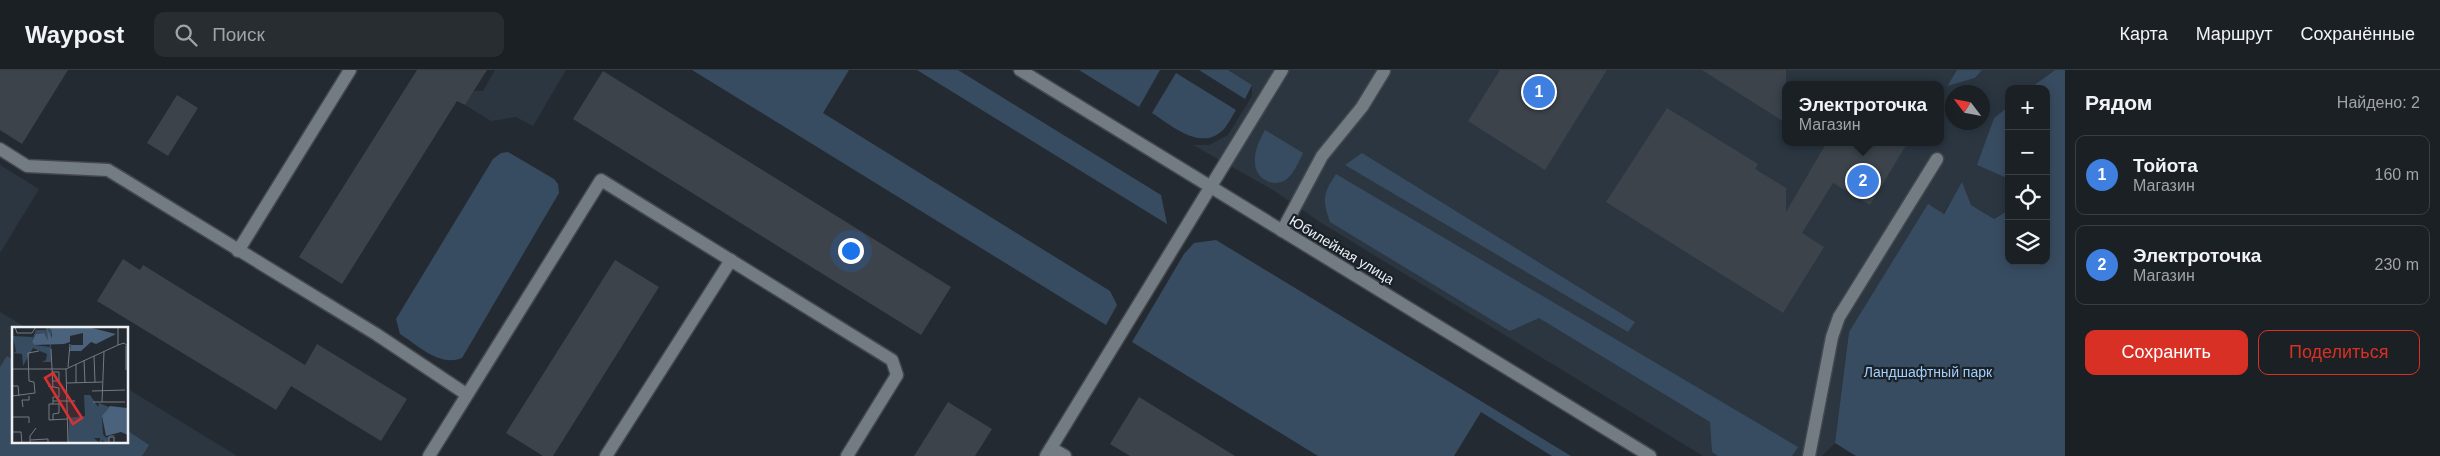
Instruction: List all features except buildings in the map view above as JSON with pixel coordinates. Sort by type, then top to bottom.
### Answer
[{"type":"main road","points":[[238,251],[350,70]]},
{"type":"main road","name":"Юбилейная улица","points":[[1020,70],[1650,456]]},
{"type":"main road","points":[[1065,456],[1049,452],[1282,70]]},
{"type":"main road","points":[[1282,231],[1322,156],[1362,106],[1384,71]]},
{"type":"main road","points":[[0,149],[27,166],[108,170],[376,334],[466,394]]},
{"type":"main road","points":[[1809,456],[1832,337],[1838,318],[1937,158]]},
{"type":"main road","points":[[429,456],[601,180],[892,360],[896,376],[847,456]]},
{"type":"main road","points":[[606,456],[731,260]]},
{"type":"shaded area","points":[[495,70],[566,70],[533,126],[516,117],[491,121],[465,105],[474,91],[483,91]]},
{"type":"shaded area","points":[[1228,70],[1957,70],[1947,85],[1945,85],[1945,130],[1990,130],[1978,165],[2005,177],[2005,212],[1994,219],[1971,205],[1962,183],[1943,214],[1849,332],[1835,443],[1822,456],[1703,456],[1323,224],[1273,190],[1193,145],[1209,145],[1228,135],[1252,96],[1252,85]]},
{"type":"shaded area","points":[[1982,70],[2055,70],[2034,85],[2005,85],[2005,109],[1994,118],[1990,130],[1990,85],[1947,85],[1975,78]]},
{"type":"shaded area","points":[[0,165],[39,189],[0,253]]},
{"type":"shaded area","points":[[0,312],[25,327],[12,327],[12,444],[129,444],[129,390],[237,456],[0,456]]},
{"type":"green space","points":[[692,70],[849,70],[823,113],[1110,291],[1117,305],[1106,325]]},
{"type":"green space","points":[[917,70],[958,70],[1161,195],[1167,224]]},
{"type":"green space","points":[[1079,70],[1160,70],[1139,107]]},
{"type":"green space","points":[[1199,70],[1228,70],[1252,85],[1245,99]]},
{"type":"green space","points":[[1957,70],[1982,70],[1975,78],[1948,85]]},
{"type":"green space","name":"Ландшафтный парк","points":[[2055,70],[2065,70],[2065,456],[1856,456],[1835,443],[1849,332],[1928,204],[1944,214],[1962,182],[1971,205],[1994,219],[2005,212],[2005,265],[2050,265],[2050,85],[2034,85]]},
{"type":"green space","points":[[1176,73],[1236,110],[1223,130],[1214,136],[1196,137],[1186,134],[1152,113]]},
{"type":"green space","points":[[2005,109],[2005,177],[1977,165],[1994,118]]},
{"type":"green space","points":[[1265,130],[1303,153],[1291,175],[1279,183],[1273,183],[1263,178],[1256,169],[1256,150]]},
{"type":"green space","points":[[508,152],[554,179],[558,184],[559,193],[462,358],[445,360],[437,358],[400,334],[396,319],[493,159],[501,153]]},
{"type":"green space","points":[[1362,153],[1635,322],[1628,332],[1345,165]]},
{"type":"green space","points":[[1336,174],[1798,447],[1792,456],[1718,456],[1712,452],[1710,422],[1539,318],[1510,331],[1330,222],[1325,197],[1328,187]]},
{"type":"green space","points":[[1216,240],[1571,456],[1552,456],[1481,412],[1454,456],[1318,456],[1132,342],[1184,254],[1194,243]]},
{"type":"green space","points":[[7,356],[12,360],[12,444],[129,444],[129,432],[149,445],[142,456],[0,456],[0,367]]},
{"type":"place","name":"Тойота","points":[[1539,92]]},
{"type":"place","name":"Электроточка","points":[[1863,181]]}]
